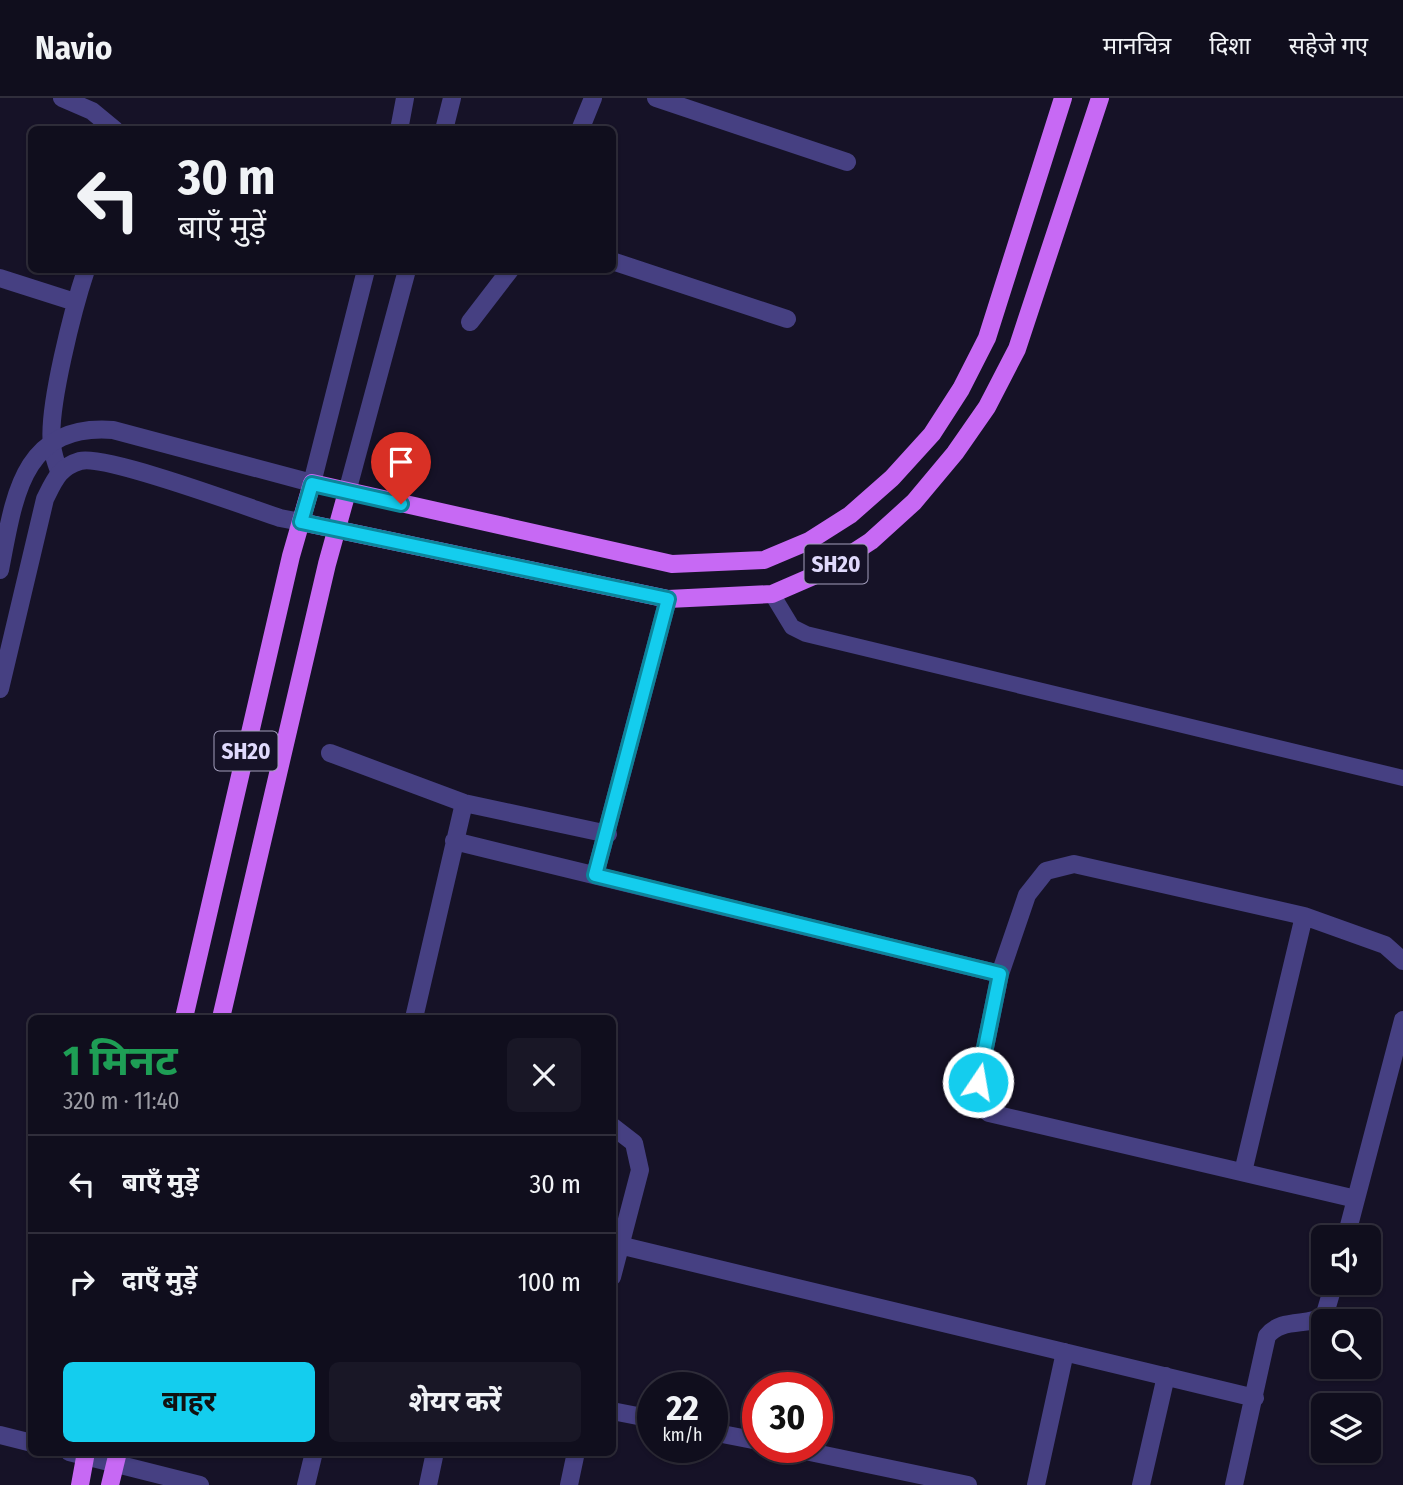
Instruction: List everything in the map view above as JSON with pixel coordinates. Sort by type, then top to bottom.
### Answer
[{"type":"main road","name":"SH20","points":[[185,1015],[312,484],[672,564],[764,560],[809,541],[850,514],[892,478],[932,434],[961,389],[988,338],[1063,98]]},
{"type":"main road","name":"SH20","points":[[301,522],[668,599],[772,594],[825,571],[872,541],[955,453],[987,407],[1017,349],[1100,98]]},
{"type":"main road","name":"SH20","points":[[222,1015],[347,492]]},
{"type":"main road","points":[[80,1485],[85,1456]]},
{"type":"main road","points":[[110,1485],[117,1456]]},
{"type":"street","points":[[62,98],[92,111],[109,126]]},
{"type":"street","points":[[400,126],[405,98]]},
{"type":"street","points":[[445,126],[452,98]]},
{"type":"street","points":[[582,126],[593,98]]},
{"type":"street","points":[[656,98],[847,162]]},
{"type":"street","points":[[616,262],[787,319]]},
{"type":"street","points":[[59,471],[51,443],[55,406],[75,302],[85,273]]},
{"type":"street","points":[[0,570],[17,487],[35,457],[61,436],[89,428],[113,430],[312,484],[365,273]]},
{"type":"street","points":[[347,492],[406,273]]},
{"type":"street","points":[[470,322],[508,273]]},
{"type":"street","points":[[0,278],[75,302]]},
{"type":"street","points":[[0,689],[45,499],[59,471],[82,460],[125,467],[280,518],[301,522]]},
{"type":"street","points":[[595,875],[668,599]]},
{"type":"street","points":[[330,752],[464,803],[608,834]]},
{"type":"street","points":[[415,1015],[464,803]]},
{"type":"street","points":[[454,841],[1000,974]]},
{"type":"street","points":[[1356,1199],[989,1113],[978,1082],[1000,974],[1027,895],[1046,871],[1073,864],[1304,916],[1385,946],[1403,961]]},
{"type":"street","points":[[1243,1172],[1304,916]]},
{"type":"street","points":[[1349,1225],[1403,1020]]},
{"type":"street","points":[[616,1129],[634,1143],[640,1170],[616,1259]]},
{"type":"street","points":[[619,1245],[1255,1398]]},
{"type":"street","points":[[1234,1485],[1267,1336],[1273,1328],[1281,1325],[1314,1322],[1324,1317],[1330,1295]]},
{"type":"street","points":[[1036,1485],[1065,1352]]},
{"type":"street","points":[[1141,1485],[1166,1376]]},
{"type":"street","points":[[616,1412],[637,1416]]},
{"type":"street","points":[[0,1435],[28,1442]]},
{"type":"street","points":[[85,1456],[200,1485]]},
{"type":"street","points":[[306,1485],[313,1456]]},
{"type":"street","points":[[428,1485],[434,1456]]},
{"type":"street","points":[[569,1485],[575,1456]]},
{"type":"street","points":[[833,1461],[885,1477],[963,1485]]},
{"type":"lane","points":[[772,594],[792,626],[806,634],[1403,778]]},
{"type":"route","points":[[401,504],[312,484],[301,522],[668,599],[595,875],[1000,974],[978,1082]]}]
